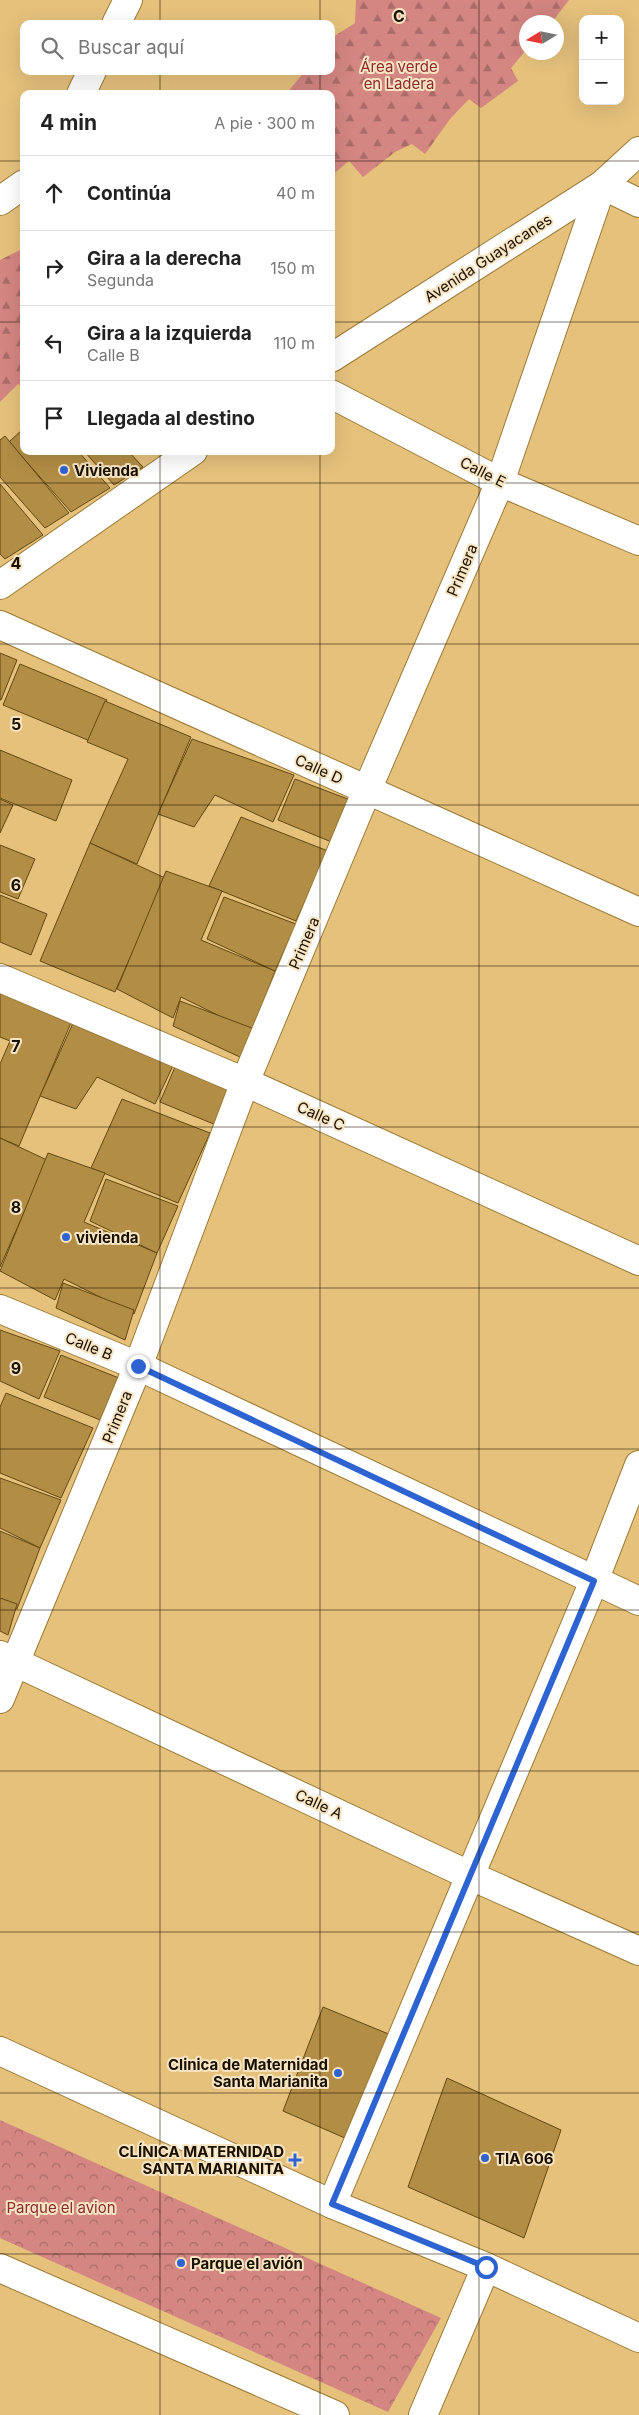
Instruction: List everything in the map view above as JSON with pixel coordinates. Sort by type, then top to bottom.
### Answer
[{"type":"street","points":[[118,20],[128,0]]},
{"type":"street","points":[[83,90],[90,75]]},
{"type":"street","name":"Avenida Guayacanes","points":[[335,355],[602,185],[639,151]]},
{"type":"street","points":[[602,185],[639,203]]},
{"type":"street","name":"Primera","points":[[0,1699],[8,1659],[138,1366],[246,1082],[367,790],[500,482],[602,185]]},
{"type":"street","points":[[0,201],[20,187]]},
{"type":"street","name":"Calle E","points":[[335,396],[500,482],[639,541]]},
{"type":"street","points":[[0,585],[187,455]]},
{"type":"street","name":"Calle D","points":[[0,625],[639,912]]},
{"type":"street","name":"Calle C","points":[[0,978],[246,1082],[639,1261]]},
{"type":"street","name":"Calle B","points":[[0,1309],[138,1366],[639,1601]]},
{"type":"street","points":[[332,2204],[594,1581],[639,1465]]},
{"type":"street","name":"Calle A","points":[[8,1659],[471,1876],[639,1952]]},
{"type":"street","points":[[0,2051],[332,2204],[486,2267],[639,2338]]},
{"type":"street","points":[[423,2415],[486,2267]]},
{"type":"street","points":[[0,2268],[334,2415]]},
{"type":"green space","name":"Área verde en Ladera","points":[[356,0],[569,0],[557,15],[519,15],[519,58],[511,68],[518,81],[481,108],[469,99],[450,119],[425,154],[412,144],[395,152],[363,177],[349,161],[335,173],[335,90],[289,90],[302,75],[335,75],[336,35],[355,23]]},
{"type":"green space","points":[[20,250],[20,385],[18,384],[0,402],[0,260]]},
{"type":"green space","name":"Parque el avion","points":[[0,2120],[441,2318],[388,2412],[0,2238]]},
{"type":"building","name":"Vivienda","points":[[20,432],[20,454],[9,442]]},
{"type":"building","name":"Vivienda","points":[[5,436],[69,513],[45,528],[0,477],[0,440]]},
{"type":"building","name":"Vivienda","points":[[21,455],[81,455],[110,488],[71,512]]},
{"type":"building","name":"Vivienda","points":[[88,455],[132,455],[143,467],[114,485]]},
{"type":"building","points":[[0,484],[43,535],[5,559],[0,554]]},
{"type":"building","points":[[0,653],[17,660],[1,700],[0,700]]},
{"type":"building","points":[[20,664],[107,700],[90,741],[3,705]]},
{"type":"building","points":[[105,701],[191,737],[137,864],[90,843],[128,759],[87,742]]},
{"type":"building","points":[[192,739],[294,775],[273,822],[215,795],[194,827],[158,814]]},
{"type":"building","points":[[0,750],[72,780],[56,821],[0,798]]},
{"type":"building","points":[[295,779],[353,801],[334,843],[278,820]]},
{"type":"building","points":[[0,799],[13,805],[0,833]]},
{"type":"building","points":[[241,817],[328,851],[296,921],[209,886]]},
{"type":"building","points":[[90,843],[165,878],[115,992],[40,961]]},
{"type":"building","points":[[0,845],[35,859],[18,899],[0,892]]},
{"type":"building","points":[[166,871],[222,891],[201,940],[275,971],[252,1032],[181,997],[173,1018],[117,989]]},
{"type":"building","points":[[0,895],[47,914],[31,955],[0,942]]},
{"type":"building","points":[[224,897],[296,924],[275,971],[207,939]]},
{"type":"building","points":[[0,988],[73,1018],[19,1146],[0,1138],[0,1064],[10,1041],[0,1037]]},
{"type":"building","points":[[180,1001],[252,1028],[242,1058],[173,1026]]},
{"type":"building","points":[[74,1021],[177,1057],[155,1104],[97,1077],[76,1109],[40,1096]]},
{"type":"building","points":[[178,1060],[235,1083],[216,1125],[160,1102]]},
{"type":"building","name":"vivienda","points":[[122,1099],[210,1133],[178,1203],[91,1168]]},
{"type":"building","points":[[0,1138],[47,1160],[0,1267]]},
{"type":"building","name":"vivienda","points":[[48,1153],[105,1173],[84,1222],[157,1253],[134,1314],[64,1279],[55,1300],[0,1271]]},
{"type":"building","name":"vivienda","points":[[106,1179],[178,1206],[157,1253],[90,1221]]},
{"type":"building","name":"vivienda","points":[[63,1283],[134,1310],[125,1340],[56,1308]]},
{"type":"building","points":[[0,1330],[60,1351],[39,1399],[0,1381]]},
{"type":"building","points":[[61,1355],[119,1378],[100,1420],[44,1397]]},
{"type":"building","points":[[6,1393],[93,1428],[61,1498],[0,1473],[0,1407]]},
{"type":"building","points":[[0,1478],[61,1500],[40,1548],[0,1528]]},
{"type":"building","points":[[0,1531],[40,1548],[17,1609],[0,1601]]},
{"type":"building","points":[[0,1598],[17,1604],[8,1635],[0,1631]]},
{"type":"building","name":"Clinica de Maternidad Santa Marianita","points":[[323,2007],[391,2035],[354,2142],[283,2111]]},
{"type":"building","name":"TIA 606","points":[[447,2078],[561,2130],[524,2238],[408,2187]]},
{"type":"place","name":"Vivienda","points":[[64,470]]},
{"type":"place","name":"vivienda","points":[[66,1237]]},
{"type":"place","name":"Clinica de Maternidad Santa Marianita","points":[[338,2073]]},
{"type":"place","name":"TIA 606","points":[[485,2158]]},
{"type":"place","name":"CLÍNICA MATERNIDAD SANTA MARIANITA","points":[[295,2160]]},
{"type":"place","name":"Parque el avión","points":[[181,2263]]},
{"type":"route","points":[[138,1366],[594,1581],[332,2204],[486,2267]]}]
